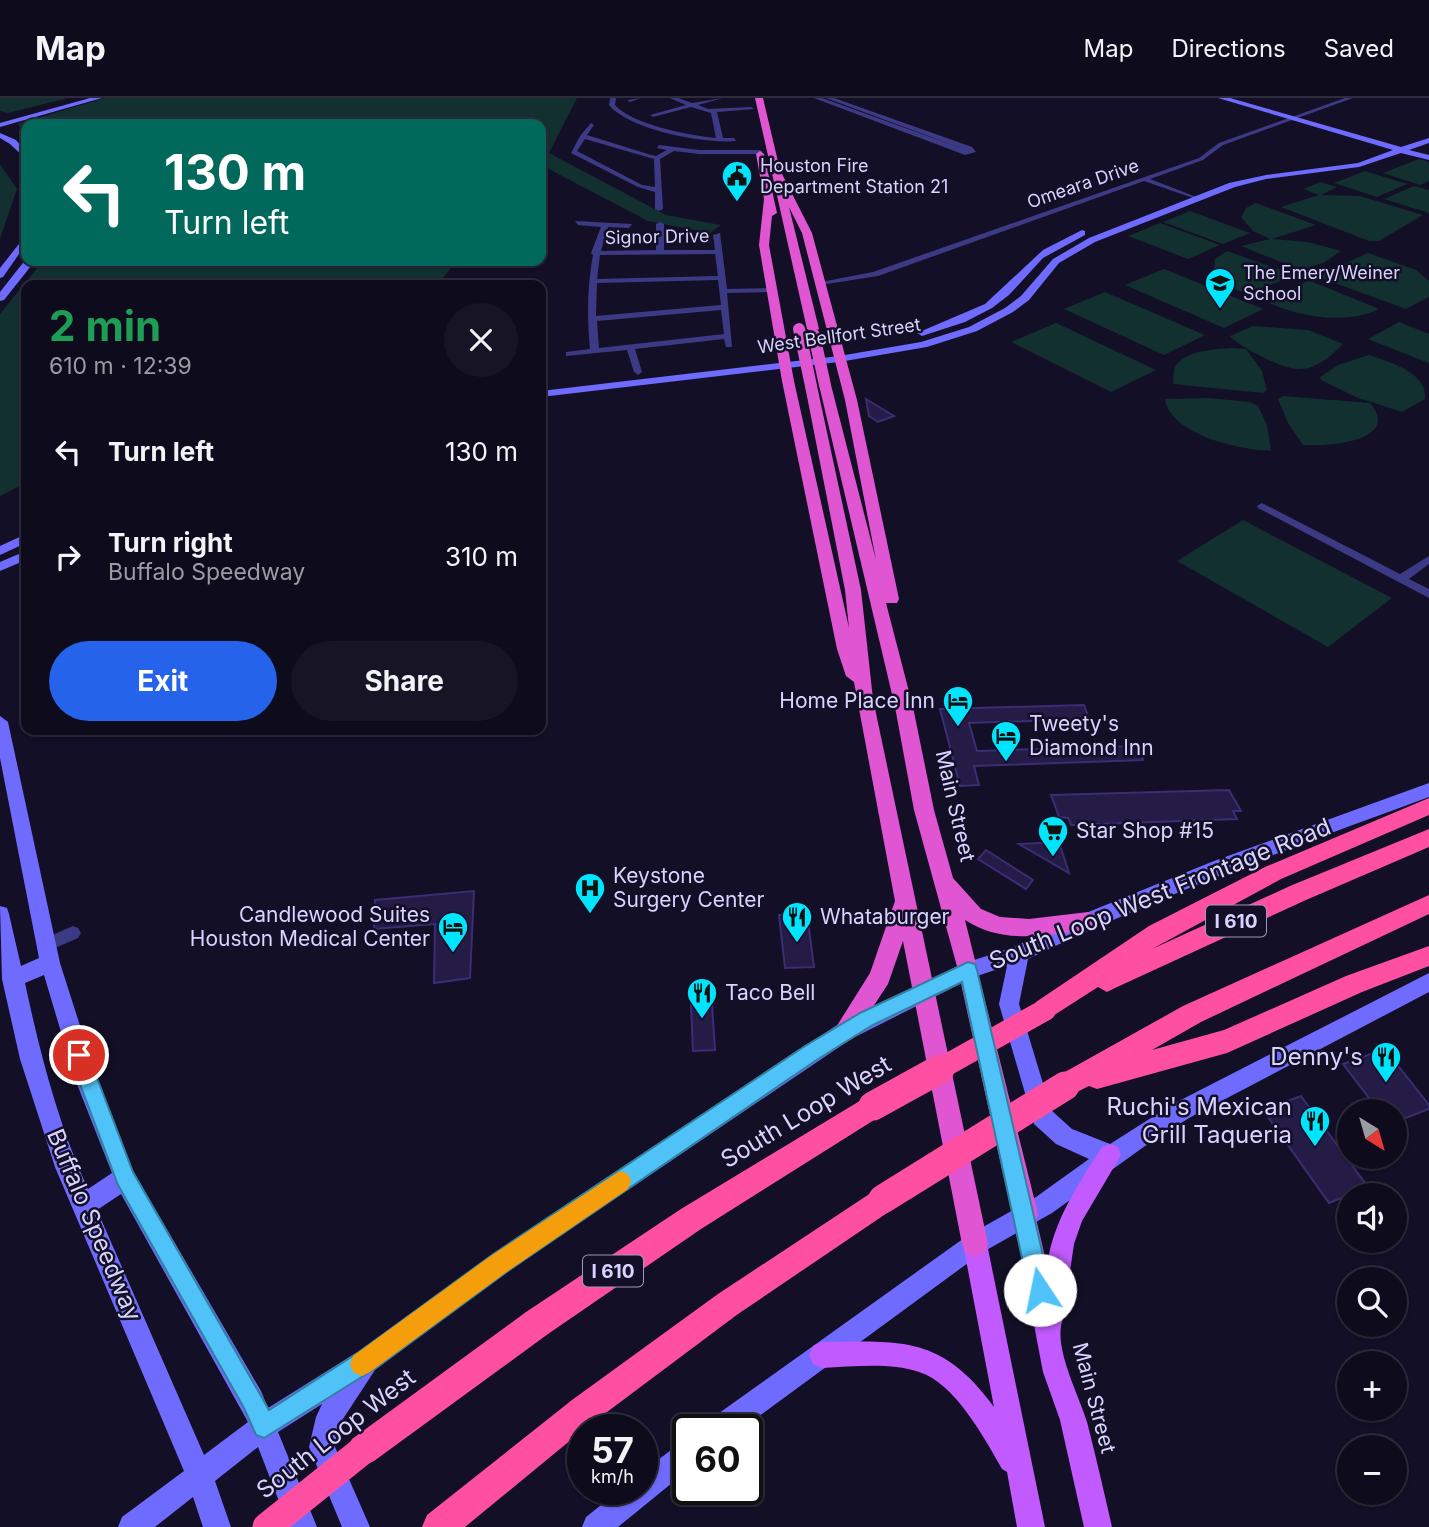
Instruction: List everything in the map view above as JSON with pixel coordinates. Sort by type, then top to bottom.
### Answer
[{"type":"highway","points":[[749,98],[751,112]]},
{"type":"highway","name":"Main Street","points":[[759,98],[776,170],[818,386],[853,590],[864,699],[975,1244]]},
{"type":"highway","points":[[757,140],[768,201],[780,235],[791,289]]},
{"type":"highway","points":[[776,170],[807,233],[846,384],[879,533],[907,679],[904,707]]},
{"type":"highway","points":[[768,201],[764,245],[788,381],[845,649],[864,699]]},
{"type":"highway","name":"Main Street","points":[[797,316],[806,329]]},
{"type":"highway","points":[[779,333],[795,340],[819,339],[832,333]]},
{"type":"highway","points":[[788,381],[797,375],[828,374],[846,384]]},
{"type":"highway","name":"Main Street","points":[[818,386],[904,707],[924,810],[968,970],[1025,1214]]},
{"type":"highway","points":[[1045,1010],[1157,933],[1273,873],[1429,806]]},
{"type":"highway","name":"South Loop West","points":[[267,1527],[363,1450],[537,1323],[691,1219],[873,1106],[1045,1010],[1188,942],[1429,838]]},
{"type":"highway","points":[[942,875],[968,910],[995,926],[1015,928],[1088,921]]},
{"type":"highway","points":[[844,1031],[880,977],[906,900]]},
{"type":"highway","points":[[439,1527],[583,1411],[728,1304],[883,1199],[1065,1086],[1192,1014],[1429,904]]},
{"type":"highway","points":[[1065,1086],[1227,1041],[1354,985],[1429,956]]},
{"type":"main road","points":[[1224,98],[1400,147],[1429,158]]},
{"type":"main road","points":[[1240,98],[1297,117]]},
{"type":"main road","points":[[1,123],[89,99]]},
{"type":"main road","points":[[1,123],[17,132]]},
{"type":"main road","name":"West Bellfort Street","points":[[546,393],[639,377],[923,345],[973,329],[1009,310],[1025,298],[1037,282],[1066,254],[1092,240],[1246,181],[1376,161],[1429,131]]},
{"type":"main road","points":[[0,135],[13,142],[21,151]]},
{"type":"main road","name":"West Bellfort Street","points":[[837,353],[912,336],[959,321],[998,299],[1047,251],[1077,235],[1184,194],[1240,174],[1348,159],[1429,140]]},
{"type":"main road","points":[[1400,147],[1429,152]]},
{"type":"main road","points":[[1318,164],[1326,170]]},
{"type":"main road","points":[[1077,235],[1092,240]]},
{"type":"main road","points":[[0,275],[21,250]]},
{"type":"main road","points":[[0,298],[26,266]]},
{"type":"main road","points":[[1018,278],[1037,282]]},
{"type":"main road","points":[[959,321],[973,329]]},
{"type":"main road","name":"West Bellfort Street","points":[[546,383],[639,377]]},
{"type":"main road","points":[[0,551],[21,540]]},
{"type":"main road","points":[[0,567],[21,557]]},
{"type":"main road","points":[[0,722],[9,802],[48,954],[86,1079],[125,1178],[252,1400],[303,1527]]},
{"type":"main road","name":"South Loop West Frontage Road","points":[[132,1527],[264,1426],[368,1360],[500,1263],[844,1031],[968,970],[1019,954],[1088,921],[1220,866],[1429,790]]},
{"type":"main road","name":"Buffalo Speedway","points":[[0,914],[12,979],[37,1081],[82,1207],[127,1305],[199,1475],[218,1527]]},
{"type":"main road","points":[[12,979],[48,954]]},
{"type":"main road","points":[[1019,954],[1009,1004],[1042,1116],[1054,1131],[1070,1142],[1110,1155]]},
{"type":"main road","points":[[739,1414],[975,1244],[1044,1205],[1110,1155],[1181,1111],[1429,982]]},
{"type":"main road","points":[[1048,1336],[1062,1244],[1072,1215],[1110,1155]]},
{"type":"main road","points":[[82,1207],[125,1178]]},
{"type":"main road","name":"Main Street","points":[[1025,1214],[1056,1372],[1073,1420],[1098,1527]]},
{"type":"main road","name":"Main Street","points":[[975,1244],[1031,1527]]},
{"type":"main road","points":[[822,1355],[901,1356],[938,1366],[970,1396],[991,1425],[1021,1479]]},
{"type":"main road","points":[[356,1527],[322,1447],[328,1417],[368,1360]]},
{"type":"main road","points":[[597,1527],[672,1466]]},
{"type":"street","points":[[613,98],[612,105],[617,111],[652,127],[685,138],[734,140]]},
{"type":"street","points":[[673,98],[715,112],[751,112]]},
{"type":"street","points":[[653,115],[720,98]]},
{"type":"street","points":[[824,98],[944,143]]},
{"type":"street","name":"Omeara Drive","points":[[820,283],[875,274],[1206,157],[1221,144],[1350,98]]},
{"type":"street","points":[[715,112],[720,140]]},
{"type":"street","points":[[591,125],[573,152],[640,186],[657,190]]},
{"type":"street","points":[[583,136],[654,158]]},
{"type":"street","points":[[654,158],[666,148],[760,152]]},
{"type":"street","points":[[654,158],[659,209]]},
{"type":"street","points":[[1144,179],[1197,199]]},
{"type":"street","points":[[578,223],[629,226]]},
{"type":"street","points":[[660,224],[660,252]]},
{"type":"street","points":[[595,351],[591,318],[592,281],[595,253],[605,225]]},
{"type":"street","points":[[569,354],[728,341],[718,235]]},
{"type":"street","name":"Signor Drive","points":[[595,253],[719,252]]},
{"type":"street","points":[[592,281],[722,278]]},
{"type":"street","points":[[724,293],[772,292]]},
{"type":"street","points":[[591,318],[725,307]]},
{"type":"street","points":[[630,347],[639,377]]},
{"type":"street","points":[[1262,506],[1429,594]]},
{"type":"street","points":[[1401,579],[1429,559]]},
{"type":"street","points":[[48,954],[73,933]]},
{"type":"green space","points":[[0,98],[68,98],[8,113],[0,111]]},
{"type":"green space","points":[[105,98],[577,98],[549,153],[666,215],[721,225],[710,233],[648,221],[546,168],[546,119],[34,119]]},
{"type":"green space","points":[[1419,159],[1429,162],[1429,181],[1420,185],[1383,173]]},
{"type":"green space","points":[[0,164],[17,189],[0,239]]},
{"type":"green space","points":[[1365,171],[1407,184],[1377,197],[1334,183]]},
{"type":"green space","points":[[1320,182],[1337,187],[1321,195],[1360,196],[1423,215],[1379,241],[1369,241],[1281,207],[1319,195],[1303,189]]},
{"type":"green space","points":[[1414,186],[1429,190],[1429,213],[1384,199]]},
{"type":"green space","points":[[1256,203],[1316,225],[1272,239],[1308,242],[1341,251],[1323,263],[1300,270],[1241,246],[1270,239],[1253,231],[1241,217],[1246,208]]},
{"type":"green space","points":[[1190,211],[1250,233],[1223,244],[1163,222]]},
{"type":"green space","points":[[1160,223],[1220,245],[1188,259],[1128,236]]},
{"type":"green space","points":[[1227,251],[1293,276],[1247,294],[1232,288],[1214,273],[1215,259]]},
{"type":"green space","points":[[1368,253],[1416,270],[1429,281],[1429,297],[1406,309],[1321,278],[1320,275]]},
{"type":"green space","points":[[39,266],[453,266],[441,280],[28,280]]},
{"type":"green space","points":[[1164,269],[1263,309],[1224,328],[1125,285]]},
{"type":"green space","points":[[1307,281],[1379,309],[1339,318],[1295,312],[1269,303]]},
{"type":"green space","points":[[21,288],[21,486],[0,496],[0,314]]},
{"type":"green space","points":[[1105,292],[1205,335],[1164,355],[1064,309]]},
{"type":"green space","points":[[1399,322],[1429,334],[1429,363],[1368,339]]},
{"type":"green space","points":[[1056,323],[1156,370],[1111,392],[1011,342]]},
{"type":"green space","points":[[1253,326],[1308,330],[1343,344],[1319,364],[1294,369],[1263,357],[1230,336]]},
{"type":"green space","points":[[1233,348],[1246,349],[1262,371],[1267,390],[1263,393],[1173,384],[1175,367],[1186,357]]},
{"type":"green space","points":[[1369,355],[1414,375],[1424,390],[1425,399],[1402,412],[1356,397],[1321,380],[1320,377],[1338,365]]},
{"type":"green space","points":[[1283,396],[1370,403],[1377,416],[1376,426],[1369,434],[1342,443],[1303,445],[1288,423],[1278,399]]},
{"type":"green space","points":[[1209,398],[1250,402],[1258,406],[1267,425],[1271,451],[1226,444],[1193,431],[1170,412],[1165,399]]},
{"type":"green space","points":[[1243,520],[1392,598],[1328,647],[1177,561]]},
{"type":"building","points":[[866,399],[894,416],[878,422],[869,416]]},
{"type":"building","points":[[1084,705],[1089,719],[969,723],[977,751],[1139,746],[1143,760],[974,766],[979,785],[960,786],[940,709]]},
{"type":"building","points":[[1229,790],[1241,811],[1233,811],[1237,819],[1071,825],[1068,818],[1059,817],[1051,795]]},
{"type":"building","name":"Star Shop #15","points":[[1059,842],[1069,873],[1019,844]]},
{"type":"building","points":[[986,850],[1033,880],[1026,889],[978,859]]},
{"type":"building","name":"Candlewood Suites Houston Medical Center","points":[[474,891],[470,978],[434,983],[435,924],[374,929],[375,900]]},
{"type":"building","name":"Whataburger","points":[[779,915],[792,915],[792,922],[808,921],[814,967],[785,968]]},
{"type":"building","name":"Taco Bell","points":[[712,1004],[715,1050],[693,1051],[691,1005]]},
{"type":"building","name":"Denny's","points":[[1385,1049],[1429,1105],[1429,1109],[1407,1117],[1407,1099],[1370,1099],[1343,1064]]},
{"type":"building","name":"Ruchi's Mexican Grill Taqueria","points":[[1301,1096],[1337,1145],[1337,1169],[1355,1169],[1365,1183],[1337,1183],[1337,1200],[1329,1203],[1263,1110]]},
{"type":"slow traffic","points":[[362,1364],[500,1263],[620,1181]]},
{"type":"place","name":"Houston Fire Department Station 21","points":[[737,203]]},
{"type":"place","name":"The Emery/Weiner School","points":[[1220,310]]},
{"type":"place","name":"Home Place Inn","points":[[958,728]]},
{"type":"place","name":"Tweety's Diamond Inn","points":[[1006,763]]},
{"type":"place","name":"Star Shop #15","points":[[1053,858]]},
{"type":"place","name":"Keystone Surgery Center","points":[[590,915]]},
{"type":"place","name":"Whataburger","points":[[797,944]]},
{"type":"place","name":"Candlewood Suites Houston Medical Center","points":[[453,954]]},
{"type":"place","name":"Taco Bell","points":[[702,1020]]},
{"type":"place","name":"Denny's","points":[[1386,1084]]},
{"type":"place","name":"Ruchi's Mexican Grill Taqueria","points":[[1315,1148]]},
{"type":"route","points":[[79,1055],[125,1178],[252,1400],[264,1426],[368,1360],[500,1263],[811,1052],[866,1019],[968,970],[1037,1267],[1040,1290]]}]
